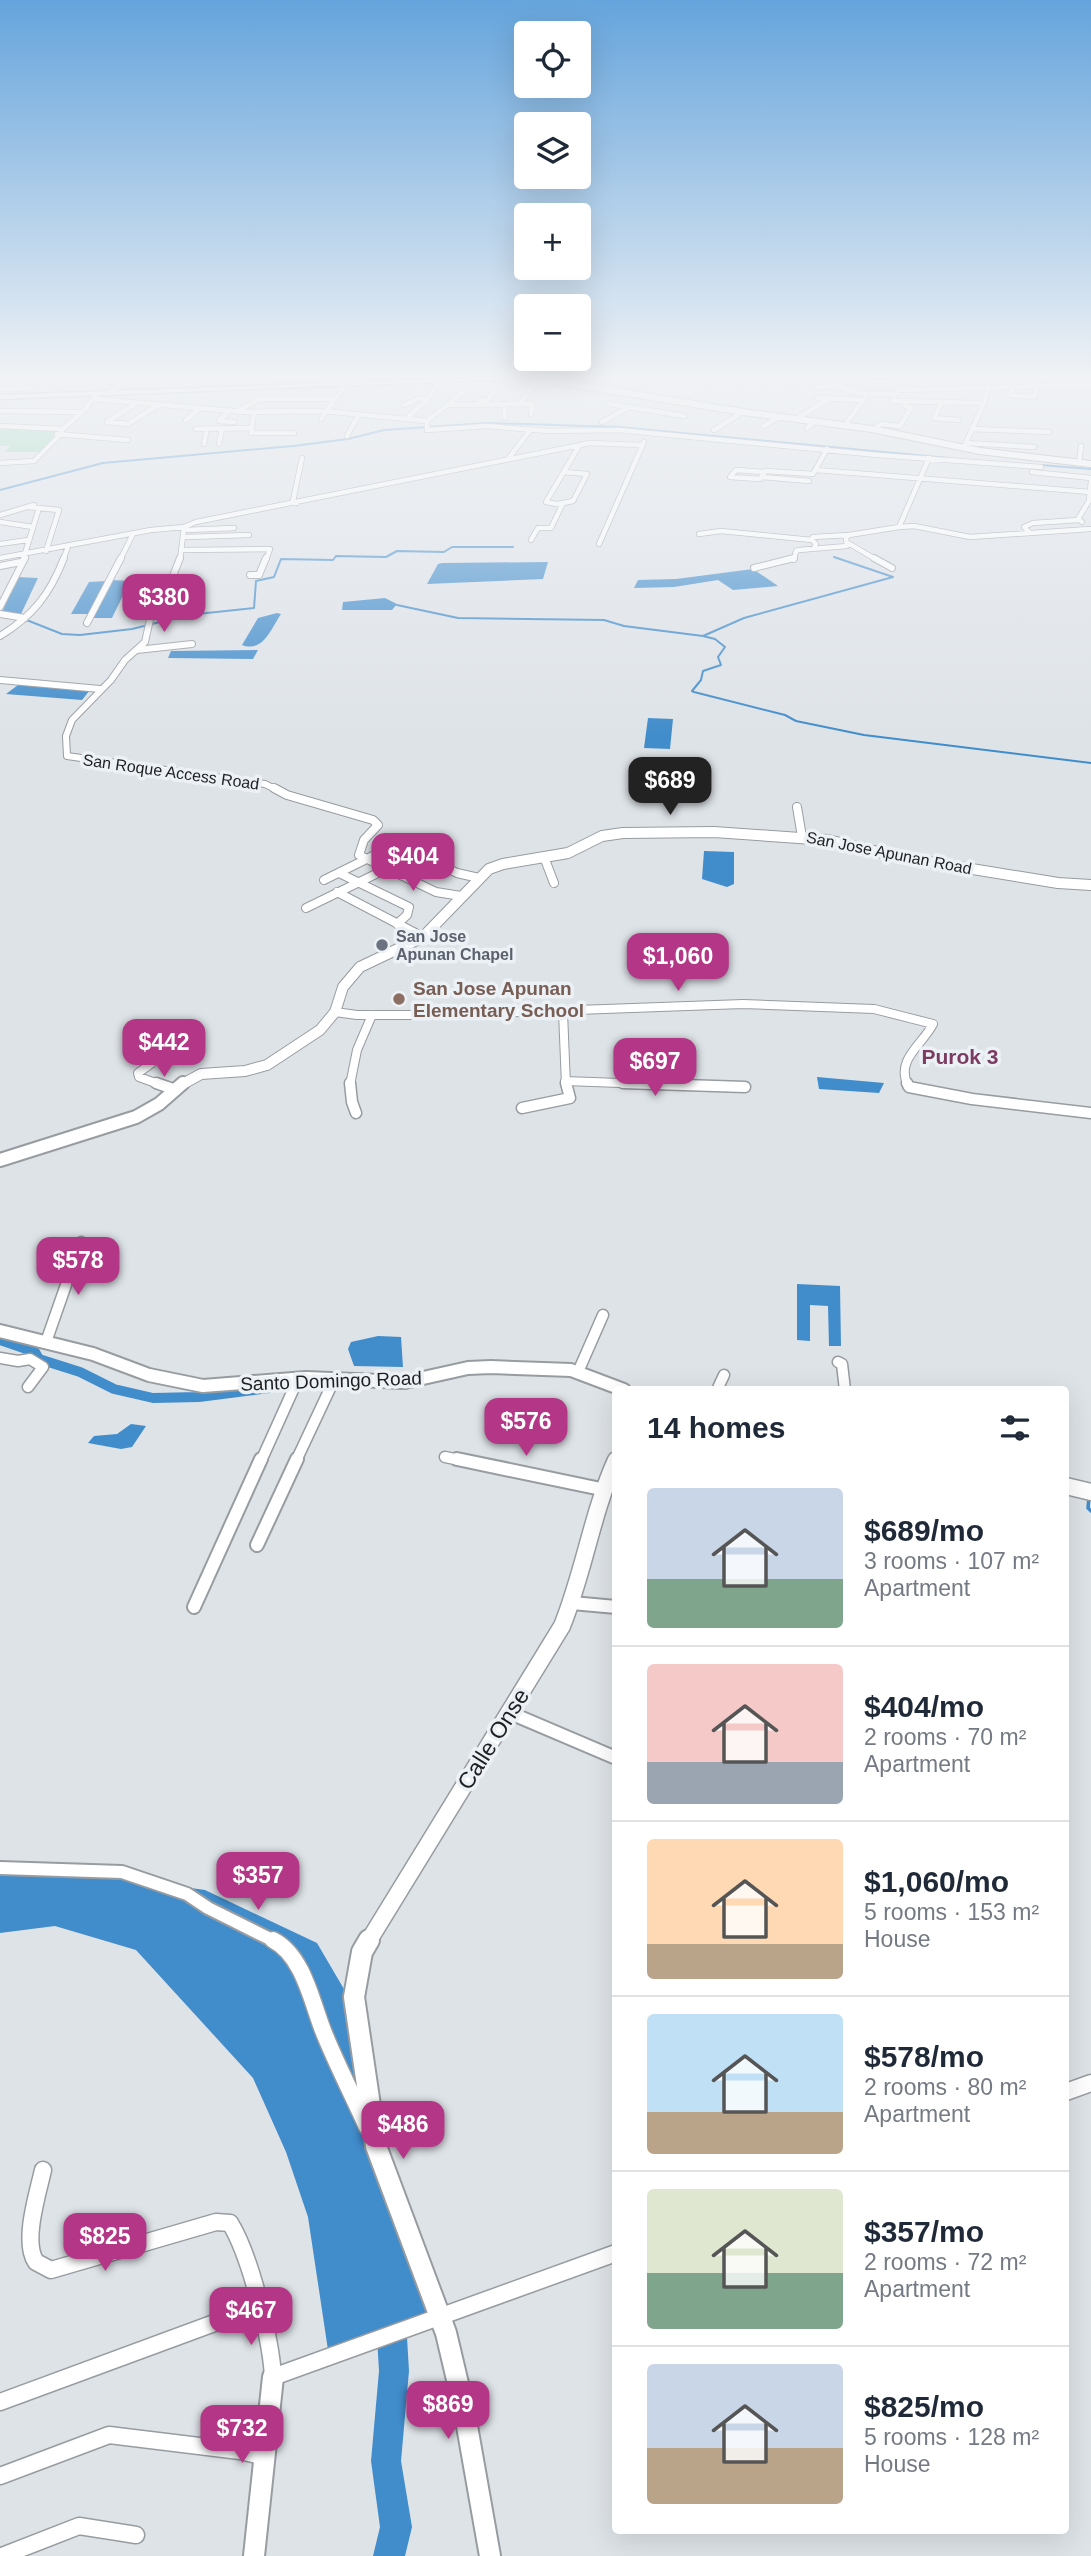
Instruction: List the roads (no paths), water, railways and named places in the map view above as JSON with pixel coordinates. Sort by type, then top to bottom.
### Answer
[{"type":"street","points":[[294,497],[296,503]]},
{"type":"street","points":[[137,650],[145,642],[155,597],[173,576],[184,537],[196,522],[323,497]]},
{"type":"street","points":[[531,540],[538,528],[551,528],[562,505],[546,502],[549,497]]},
{"type":"street","points":[[557,504],[572,501],[574,497]]},
{"type":"street","points":[[600,544],[620,497]]},
{"type":"street","points":[[899,527],[912,497]]},
{"type":"street","points":[[1079,520],[1090,501]]},
{"type":"street","points":[[0,607],[21,562],[26,557],[24,554],[38,506]]},
{"type":"street","points":[[0,515],[38,506],[60,510],[46,551]]},
{"type":"street","points":[[14,524],[20,509]]},
{"type":"street","points":[[1030,533],[1024,527],[1033,523],[1079,520],[1090,529]]},
{"type":"street","points":[[0,522],[33,527]]},
{"type":"street","points":[[812,540],[813,537],[914,526],[970,537],[1090,529]]},
{"type":"street","points":[[184,537],[234,528]]},
{"type":"street","points":[[699,534],[721,531],[812,540],[816,544],[814,548]]},
{"type":"street","points":[[87,623],[133,534]]},
{"type":"street","points":[[0,558],[133,534],[243,541]]},
{"type":"street","points":[[184,537],[249,534]]},
{"type":"street","points":[[754,568],[794,560],[796,551],[847,546],[846,538],[849,535]]},
{"type":"street","points":[[184,537],[270,549],[258,575],[250,575]]},
{"type":"street","points":[[0,544],[28,540]]},
{"type":"street","points":[[848,542],[892,568]]},
{"type":"street","points":[[0,636],[25,618],[53,587],[68,547]]},
{"type":"street","points":[[0,566],[21,562]]},
{"type":"street","points":[[0,614],[25,618]]},
{"type":"street","points":[[137,650],[192,644]]},
{"type":"street","name":"San Roque Access Road","points":[[137,650],[100,688],[69,726],[67,756],[265,784],[291,796],[373,820],[378,825],[358,851],[359,855],[368,859]]},
{"type":"street","points":[[0,680],[100,688]]},
{"type":"street","points":[[797,807],[802,837]]},
{"type":"street","name":"San Jose Apunan Road","points":[[335,1012],[343,986],[360,967],[423,937],[489,869],[503,864],[568,853],[602,836],[623,833],[714,832],[802,837],[1058,883],[1091,885]]},
{"type":"street","points":[[324,880],[397,844],[457,873],[479,878]]},
{"type":"street","points":[[306,908],[418,854]]},
{"type":"street","points":[[544,857],[554,883]]},
{"type":"street","points":[[368,859],[436,892],[461,896]]},
{"type":"street","points":[[339,873],[409,907],[407,915],[397,924]]},
{"type":"street","points":[[337,892],[423,937]]},
{"type":"street","points":[[0,1160],[136,1117],[201,1074],[244,1071],[267,1065],[312,1037],[335,1012],[372,1015],[563,1012],[743,1004],[874,1009],[933,1024],[924,1041],[916,1046],[903,1066],[903,1079],[909,1087],[922,1091],[1091,1113]]},
{"type":"street","points":[[522,1108],[570,1097],[565,1081],[563,1012]]},
{"type":"street","points":[[356,1113],[350,1103],[353,1062],[372,1015]]},
{"type":"street","points":[[152,1063],[138,1073],[139,1077],[176,1090]]},
{"type":"street","points":[[565,1081],[746,1087]]},
{"type":"street","points":[[46,1342],[81,1242]]},
{"type":"street","points":[[578,1372],[603,1315]]},
{"type":"street","name":"Santo Domingo Road","points":[[0,1331],[93,1354],[149,1375],[203,1386],[298,1379],[405,1382],[468,1368],[491,1367],[578,1372],[614,1386]]},
{"type":"street","points":[[0,1358],[18,1361],[30,1359],[43,1367],[28,1387]]},
{"type":"street","points":[[838,1362],[842,1364],[845,1386]]},
{"type":"street","points":[[719,1386],[724,1375]]},
{"type":"street","points":[[194,1607],[298,1379]]},
{"type":"street","points":[[257,1545],[334,1380]]},
{"type":"street","points":[[445,1457],[601,1489]]},
{"type":"street","name":"Calle Onse","points":[[490,2556],[464,2409],[440,2317],[376,2147],[355,2008],[356,1977],[362,1952],[548,1651],[572,1603],[601,1489],[612,1468]]},
{"type":"street","points":[[1069,1487],[1091,1492]]},
{"type":"street","points":[[572,1603],[612,1607]]},
{"type":"street","points":[[508,1712],[612,1756]]},
{"type":"street","points":[[0,1868],[122,1872],[187,1894],[208,1908],[278,1943],[292,1958],[311,1995],[376,2147]]},
{"type":"street","points":[[1069,2091],[1091,2083]]},
{"type":"street","points":[[43,2170],[32,2237],[33,2257],[39,2265],[51,2270],[216,2222],[230,2223],[241,2240],[272,2353],[265,2457],[254,2556]]},
{"type":"street","points":[[272,2377],[612,2254]]},
{"type":"street","points":[[0,2402],[247,2311],[259,2311]]},
{"type":"street","points":[[0,2476],[109,2435],[240,2451],[265,2457]]},
{"type":"street","points":[[2,2556],[79,2526],[136,2535]]},
{"type":"water","points":[[548,562],[543,579],[427,584],[438,564],[442,563]]},
{"type":"water","points":[[753,569],[778,586],[733,590],[718,580],[674,587],[634,588],[638,580],[676,579]]},
{"type":"water","points":[[18,577],[38,578],[21,614],[2,612]]},
{"type":"water","points":[[112,580],[130,581],[112,618],[92,618]]},
{"type":"water","points":[[106,581],[90,614],[71,614],[89,582]]},
{"type":"water","points":[[385,598],[397,604],[392,610],[342,610],[343,602]]},
{"type":"water","points":[[281,614],[261,643],[249,647],[242,645],[258,618]]},
{"type":"water","points":[[258,650],[253,659],[168,658],[171,651]]},
{"type":"water","points":[[18,685],[90,690],[82,700],[6,694]]},
{"type":"water","points":[[648,718],[673,719],[670,749],[644,748]]},
{"type":"water","points":[[704,851],[734,852],[734,884],[727,887],[702,879]]},
{"type":"water","points":[[817,1077],[884,1083],[879,1093],[819,1089]]},
{"type":"water","points":[[797,1284],[840,1286],[841,1346],[829,1346],[828,1306],[810,1305],[810,1341],[797,1340]]},
{"type":"water","points":[[378,1336],[401,1337],[403,1367],[354,1366],[348,1349],[351,1342]]},
{"type":"water","points":[[131,1424],[146,1426],[132,1447],[121,1449],[88,1443],[94,1436],[117,1434]]},
{"type":"water","points":[[15,1870],[90,1874],[205,1890],[317,1943],[348,1996],[360,2065],[432,2310],[328,2350],[308,2217],[286,2152],[253,2078],[136,1950],[55,1926],[0,1933],[0,1875]]},
{"type":"waterway","points":[[24,619],[62,634],[80,635],[132,629],[188,615],[254,608],[256,581],[274,577],[281,559],[333,560],[336,556],[386,557],[397,551],[444,552],[452,547],[513,547]]},
{"type":"waterway","points":[[703,636],[744,618],[893,577],[834,557]]},
{"type":"waterway","points":[[397,605],[458,618],[604,620],[624,626],[703,636]]},
{"type":"waterway","points":[[703,636],[715,639],[725,647],[718,657],[721,665],[703,671],[701,680],[692,691],[694,692],[785,715],[796,721],[864,735],[1091,763]]},
{"type":"waterway","points":[[0,1340],[35,1352],[39,1359],[80,1372],[114,1389],[153,1398],[199,1397],[284,1386]]},
{"type":"waterway","points":[[410,1387],[452,1378]]},
{"type":"waterway","points":[[354,1386],[400,1388]]},
{"type":"waterway","points":[[1089,1497],[1088,1508],[1091,1511]]},
{"type":"waterway","points":[[389,2556],[396,2527],[386,2461],[394,2371],[391,2321]]},
{"type":"place","name":"San Jose Apunan Chapel","points":[[382,945]]},
{"type":"place","name":"San Jose Apunan Elementary School","points":[[399,999]]},
{"type":"district","name":"Purok 3","points":[[960,1056]]}]
